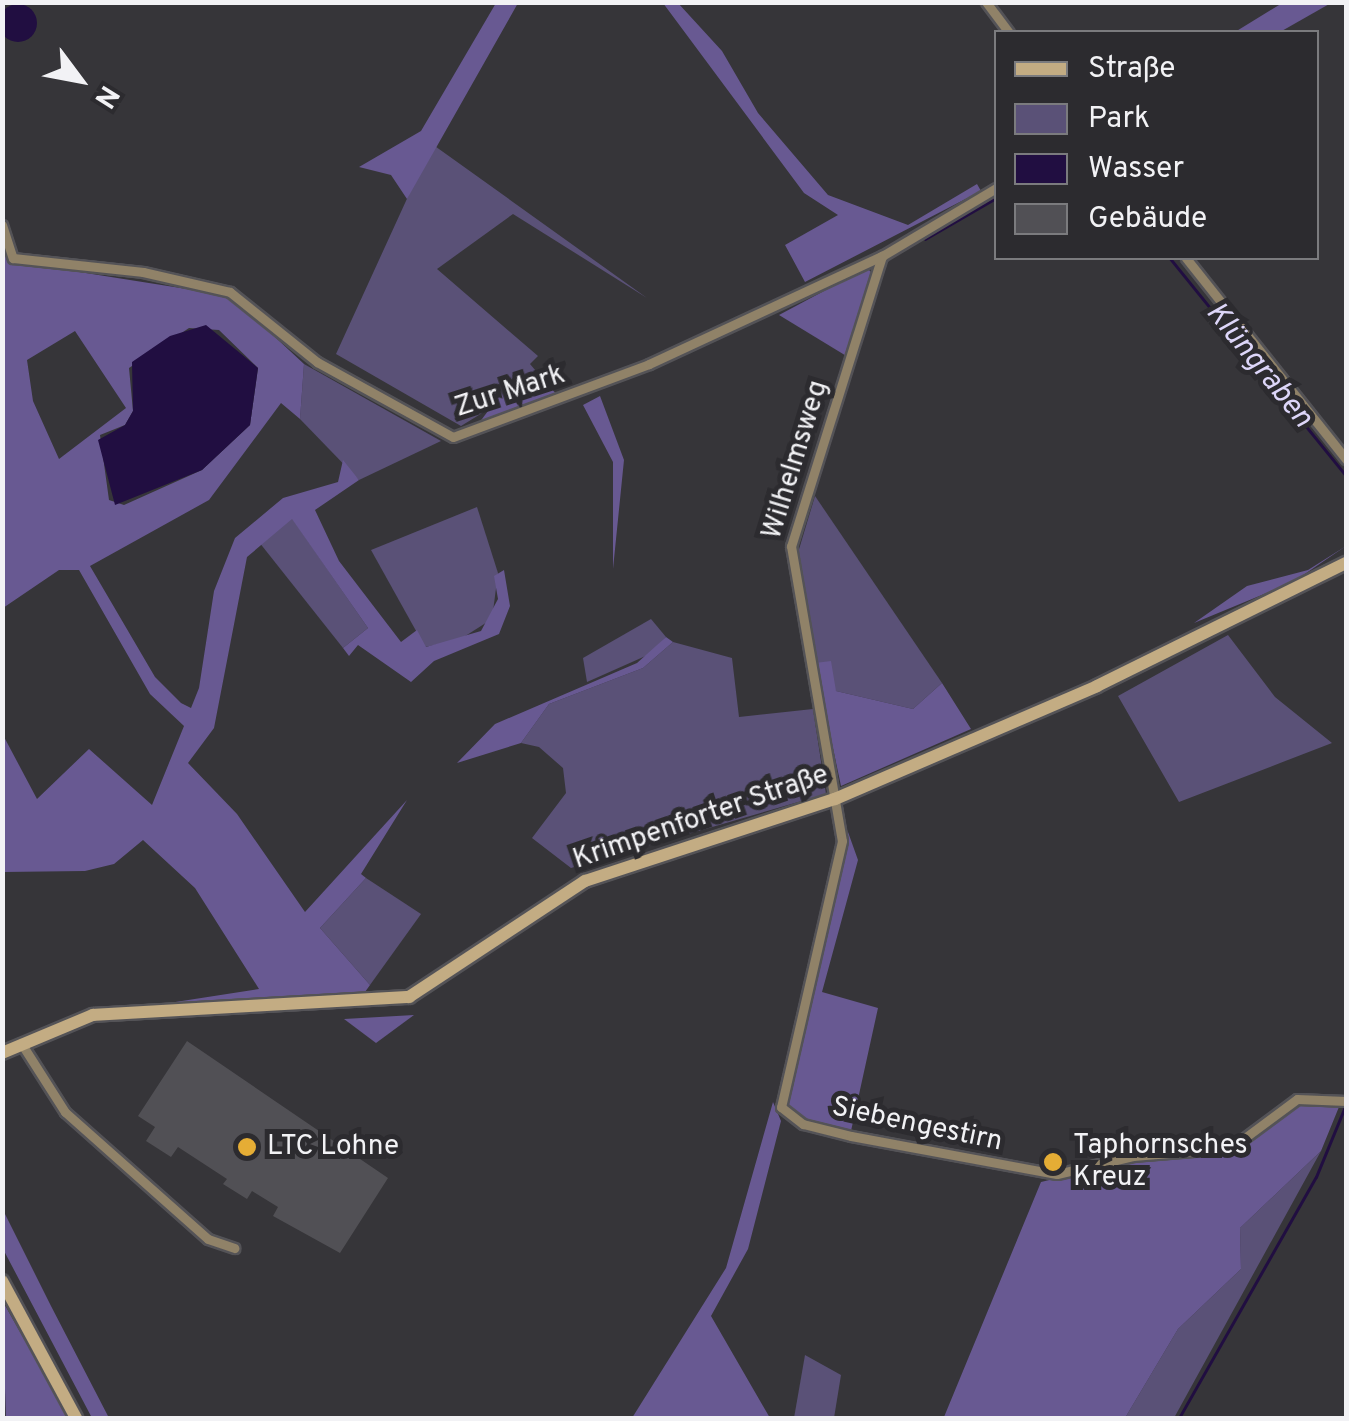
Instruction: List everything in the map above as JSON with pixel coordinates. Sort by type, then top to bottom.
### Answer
[{"type":"street","points":[[986,2],[1007,30]]},
{"type":"street","name":"Zur Mark","points":[[2,225],[13,258],[143,272],[230,292],[316,362],[453,437],[588,390],[882,256],[994,189]]},
{"type":"street","name":"Wilhelmsweg","points":[[836,798],[790,559],[882,256]]},
{"type":"street","points":[[1188,260],[1346,458]]},
{"type":"street","name":"Krimpenforter Straße","points":[[2,1053],[94,1016],[408,997],[585,881],[836,798],[1097,686],[1346,563]]},
{"type":"street","name":"Siebengestirn","points":[[836,798],[842,841],[781,1095],[790,1118],[1057,1174],[1133,1156],[1231,1148],[1296,1098],[1346,1101]]},
{"type":"street","points":[[21,1043],[65,1112],[208,1239],[234,1248]]},
{"type":"street","points":[[2,1281],[76,1418]]},
{"type":"green space","points":[[432,144],[647,298],[513,214],[437,269],[538,356],[530,364],[541,377],[461,426],[336,354]]},
{"type":"green space","points":[[304,364],[441,441],[359,480],[300,419]]},
{"type":"green space","points":[[815,496],[942,683],[913,709],[836,691],[815,663],[797,556]]},
{"type":"green space","points":[[477,507],[498,573],[492,619],[459,640],[425,647],[371,550]]},
{"type":"green space","points":[[292,518],[368,628],[343,648],[259,542]]},
{"type":"green space","points":[[651,619],[666,637],[650,654],[587,682],[583,658]]},
{"type":"green space","points":[[1228,635],[1275,697],[1332,743],[1179,802],[1118,696]]},
{"type":"green space","points":[[673,642],[732,658],[739,717],[813,709],[826,794],[571,868],[532,838],[566,793],[563,768],[539,747],[521,743],[549,704],[643,668]]},
{"type":"green space","points":[[366,878],[421,914],[370,985],[320,928]]},
{"type":"green space","points":[[1321,1151],[1174,1418],[1125,1418],[1178,1329],[1241,1269],[1240,1228]]},
{"type":"green space","points":[[805,1355],[841,1375],[834,1418],[794,1418]]},
{"type":"shaded area","points":[[1284,2],[1331,3],[1284,30],[1238,30]]},
{"type":"shaded area","points":[[496,3],[518,3],[407,199],[391,175],[359,167],[421,131]]},
{"type":"shaded area","points":[[663,3],[678,3],[722,51],[758,113],[828,195],[908,225],[977,184],[981,191],[805,282],[785,245],[838,215],[804,193]]},
{"type":"shaded area","points":[[2,243],[10,261],[231,296],[304,364],[300,419],[281,403],[209,500],[90,566],[155,677],[181,703],[191,708],[199,688],[214,591],[235,538],[283,498],[338,482],[343,460],[359,480],[315,510],[339,561],[401,642],[417,630],[426,647],[481,631],[498,599],[494,576],[504,570],[510,606],[499,634],[434,661],[411,682],[358,645],[349,656],[343,648],[368,628],[292,519],[247,557],[214,728],[188,763],[237,814],[305,912],[407,800],[361,874],[366,878],[320,928],[370,985],[360,999],[156,1005],[259,989],[195,888],[143,840],[114,864],[85,871],[3,872],[3,735],[37,799],[89,749],[152,805],[184,726],[150,694],[79,570],[59,570],[3,608]],"holes":[[[189,328],[219,330],[258,368],[250,425],[202,470],[124,505],[109,500],[100,435],[125,425],[133,411],[129,368]],[[75,331],[126,408],[59,459],[33,401],[27,360]]]},
{"type":"shaded area","points":[[867,268],[874,275],[848,357],[779,315]]},
{"type":"shaded area","points":[[541,377],[558,396],[476,427],[500,395]]},
{"type":"shaded area","points":[[600,396],[624,460],[613,569],[613,462],[583,405]]},
{"type":"shaded area","points":[[1346,546],[1293,582],[1194,623],[1247,586],[1308,570]]},
{"type":"shaded area","points":[[666,637],[673,642],[643,668],[549,704],[521,743],[457,763],[495,724],[637,663]]},
{"type":"shaded area","points":[[831,661],[836,691],[913,709],[942,683],[971,729],[841,786],[815,663]]},
{"type":"shaded area","points":[[848,832],[858,860],[822,992],[878,1008],[851,1131],[804,1121],[784,1106]]},
{"type":"shaded area","points":[[414,1015],[376,1043],[344,1019]]},
{"type":"shaded area","points":[[1298,1101],[1341,1102],[1321,1151],[1240,1228],[1241,1269],[1178,1329],[1125,1418],[944,1417],[1041,1182],[1133,1160],[1231,1151]]},
{"type":"shaded area","points":[[773,1102],[781,1121],[748,1249],[711,1316],[770,1418],[632,1418],[726,1268]]},
{"type":"shaded area","points":[[3,1210],[109,1418],[92,1418],[3,1249]]},
{"type":"shaded area","points":[[2,1300],[61,1404],[68,1418],[6,1418]]},
{"type":"water","points":[[18,4],[32,9],[37,23],[32,37],[18,42],[4,37],[-1,23],[4,9]]},
{"type":"water","points":[[206,325],[258,368],[250,425],[202,470],[115,505],[98,440],[125,425],[133,411],[132,362],[170,336]]},
{"type":"building","name":"LTC Lohne","points":[[187,1041],[388,1178],[340,1253],[273,1216],[278,1207],[252,1191],[247,1199],[223,1184],[227,1179],[178,1147],[171,1157],[146,1141],[155,1127],[138,1116]]},
{"type":"waterway","name":"Klüngraben","points":[[925,239],[994,199]]},
{"type":"waterway","name":"Klüngraben","points":[[1172,260],[1346,475]]},
{"type":"waterway","points":[[1310,588],[1322,582]]},
{"type":"waterway","points":[[1179,1418],[1316,1177],[1344,1109]]},
{"type":"place","name":"LTC Lohne","points":[[247,1147]]},
{"type":"place","name":"Taphornsches Kreuz","points":[[1053,1162]]}]
